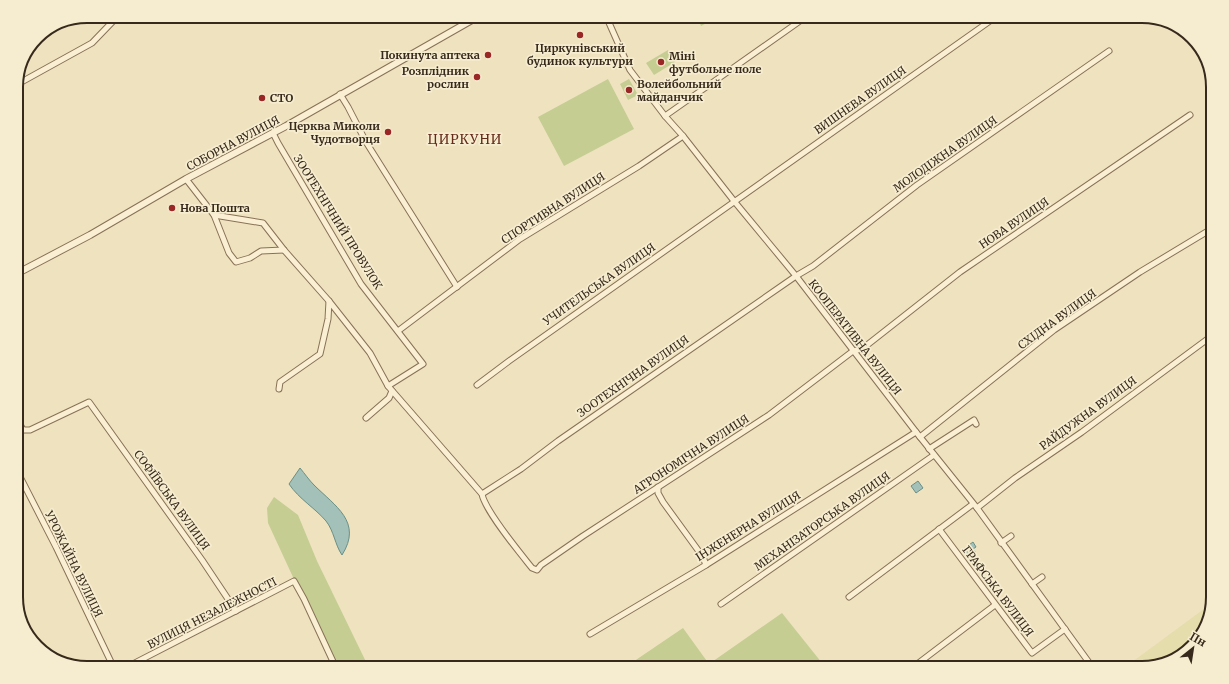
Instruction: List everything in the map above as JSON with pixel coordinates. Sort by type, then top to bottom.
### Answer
[{"type":"street","points":[[23,80],[92,43],[111,23]]},
{"type":"street","name":"СОБОРНА ВУЛИЦЯ","points":[[23,270],[90,235],[186,179],[273,133],[467,23]]},
{"type":"street","name":"КООПЕРАТИВНА ВУЛИЦЯ","points":[[609,23],[630,70],[665,116],[683,136],[796,276],[852,351],[975,506],[1088,661]]},
{"type":"street","points":[[665,116],[796,23]]},
{"type":"street","name":"ВИШНЕВА ВУЛИЦЯ","points":[[734,201],[987,23]]},
{"type":"street","name":"МОЛОДІЖНА ВУЛИЦЯ","points":[[796,276],[813,266],[917,185],[1109,51]]},
{"type":"street","points":[[340,94],[366,142],[457,287]]},
{"type":"street","name":"НОВА ВУЛИЦЯ","points":[[852,351],[862,349],[960,272],[1190,115]]},
{"type":"street","name":"ЗООТЕХНІЧНИЙ ПРОВУЛОК","points":[[273,133],[361,284],[423,364],[388,386]]},
{"type":"street","name":"СПОРТИВНА ВУЛИЦЯ","points":[[398,331],[520,239],[639,166],[683,136]]},
{"type":"street","points":[[186,179],[214,215],[229,253],[236,262],[250,258],[261,251],[284,250]]},
{"type":"street","name":"УЧИТЕЛЬСЬКА ВУЛИЦЯ","points":[[477,385],[515,356],[734,201]]},
{"type":"street","points":[[214,215],[263,223],[284,250],[329,301],[370,353],[392,391],[482,494]]},
{"type":"street","name":"СХІДНА ВУЛИЦЯ","points":[[920,437],[1054,330],[1140,272],[1206,232]]},
{"type":"street","name":"ЗООТЕХНІЧНА ВУЛИЦЯ","points":[[482,494],[521,469],[558,441],[796,276]]},
{"type":"street","points":[[279,389],[280,382],[320,354],[328,319],[329,301]]},
{"type":"street","name":"РАЙДУЖНА ВУЛИЦЯ","points":[[975,506],[1082,432],[1158,374],[1206,340]]},
{"type":"street","name":"АГРОНОМІЧНА ВУЛИЦЯ","points":[[482,494],[483,501],[496,520],[532,568],[537,570],[541,565],[583,536],[769,415],[852,351]]},
{"type":"street","points":[[366,418],[389,398],[392,391]]},
{"type":"street","name":"СОФІЇВСЬКА ВУЛИЦЯ","points":[[23,430],[30,430],[89,402],[202,560],[236,611]]},
{"type":"street","points":[[930,449],[974,420],[976,424]]},
{"type":"street","name":"ІНЖЕНЕРНА ВУЛИЦЯ","points":[[590,634],[706,565],[916,432]]},
{"type":"street","name":"МЕХАНІЗАТОРСЬКА ВУЛИЦЯ","points":[[721,604],[934,455]]},
{"type":"street","name":"УРОЖАЙНА ВУЛИЦЯ","points":[[23,482],[56,546],[111,661]]},
{"type":"street","points":[[658,487],[658,493],[663,502],[703,557],[706,565]]},
{"type":"street","points":[[849,597],[938,529],[975,506]]},
{"type":"street","name":"ГРАФСЬКА ВУЛИЦЯ","points":[[938,529],[1032,653],[1065,629]]},
{"type":"street","points":[[1002,543],[1012,536]]},
{"type":"street","points":[[1032,584],[1042,577]]},
{"type":"street","name":"ВУЛИЦЯ НЕЗАЛЕЖНОСТІ","points":[[139,661],[287,586],[294,581],[333,661]]},
{"type":"street","points":[[921,661],[995,605]]},
{"type":"shaded area","points":[[1205,608],[1198,628],[1178,628]]},
{"type":"shaded area","points":[[1173,632],[1173,653],[1159,659],[1133,661]]},
{"type":"green space","points":[[700,23],[707,23],[701,26]]},
{"type":"green space","name":"Міні футбольне поле","points":[[668,50],[675,62],[654,75],[646,63]]},
{"type":"green space","points":[[608,79],[634,129],[564,166],[538,117]]},
{"type":"green space","name":"Волейбольний майданчик","points":[[629,79],[638,95],[628,100],[620,84]]},
{"type":"green space","points":[[274,497],[298,515],[317,561],[366,661],[332,661],[268,523],[267,508]]},
{"type":"green space","points":[[782,613],[820,661],[713,661]]},
{"type":"green space","points":[[683,628],[707,661],[634,661]]},
{"type":"water","points":[[300,468],[312,483],[338,508],[348,524],[348,543],[342,555],[326,521],[297,494],[289,484]]},
{"type":"water","points":[[918,481],[923,488],[916,493],[911,486]]},
{"type":"water","points":[[973,542],[976,547],[973,549],[976,552],[971,555],[969,553],[966,555],[962,550]]},
{"type":"place","name":"Циркунівський будинок культури","points":[[580,35]]},
{"type":"place","name":"Покинута аптека","points":[[488,55]]},
{"type":"place","name":"Міні футбольне поле","points":[[661,62]]},
{"type":"place","name":"Розплідник рослин","points":[[477,77]]},
{"type":"place","name":"Волейбольний майданчик","points":[[629,90]]},
{"type":"place","name":"СТО","points":[[262,98]]},
{"type":"place","name":"Церква Миколи Чудотворця","points":[[388,132]]},
{"type":"place","name":"Нова Пошта","points":[[172,208]]},
{"type":"district","name":"ЦИРКУНИ","points":[[465,139]]}]
